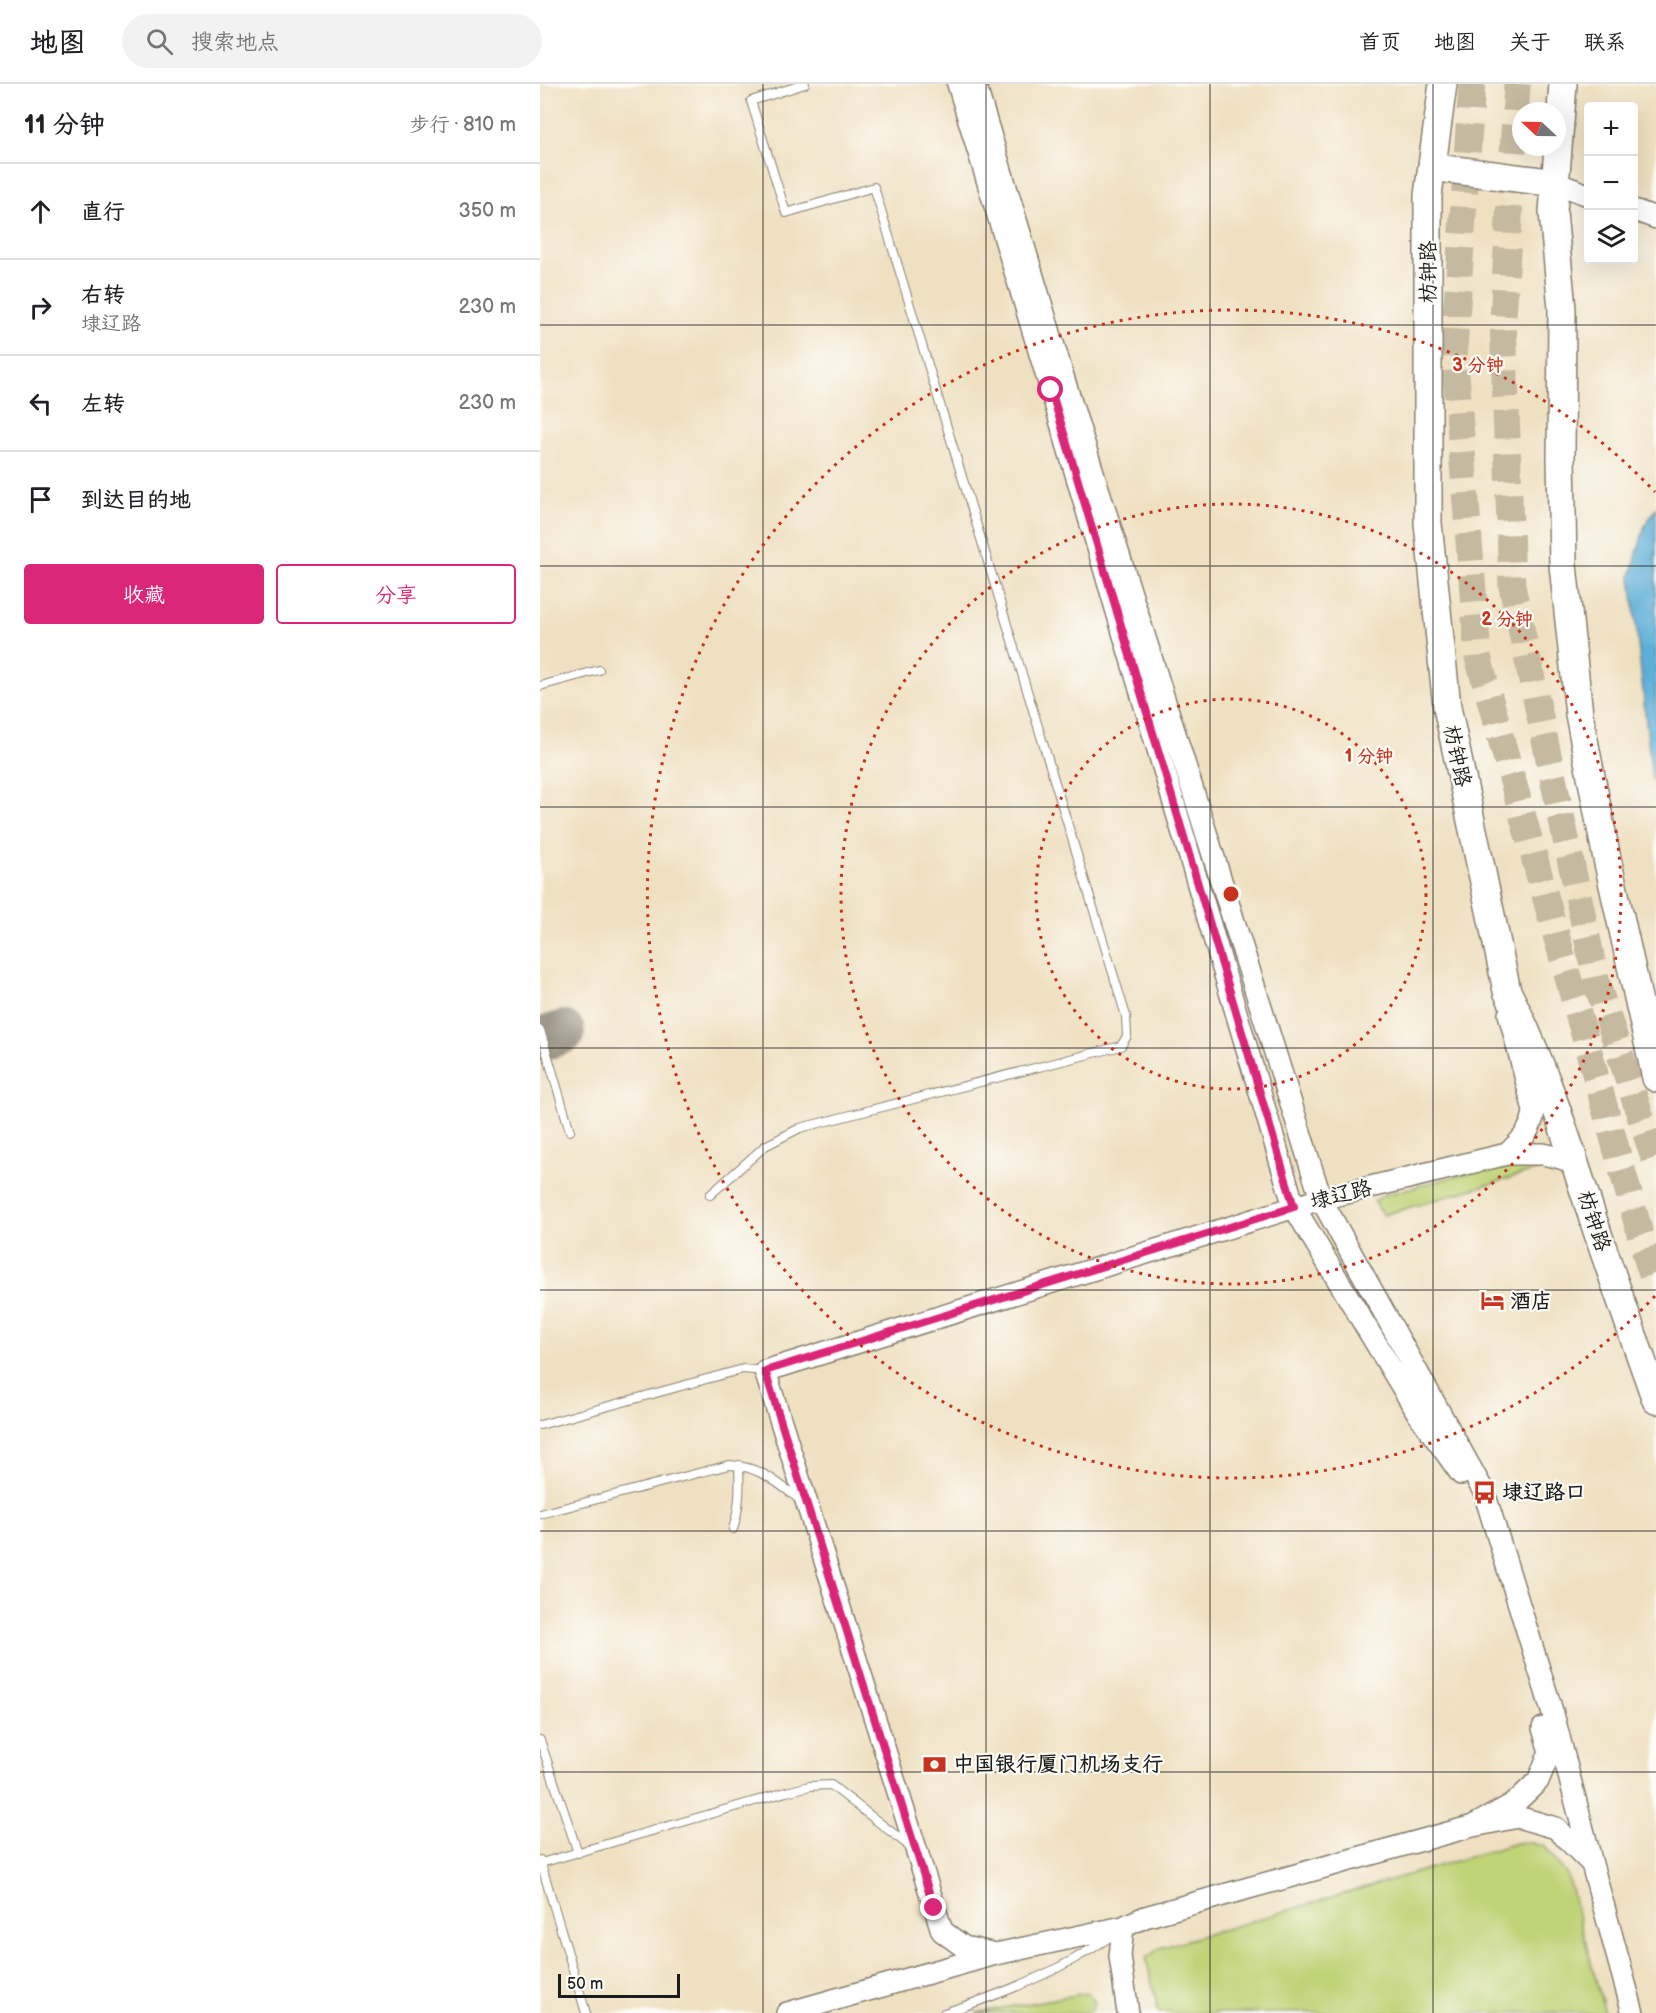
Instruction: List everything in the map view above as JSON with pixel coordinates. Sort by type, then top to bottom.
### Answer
[{"type":"highway","name":"枋钟路","points":[[1443,84],[1428,195],[1428,523],[1447,707],[1507,991],[1528,1032],[1552,1092],[1656,1400]]},
{"type":"highway","points":[[1563,84],[1553,212],[1562,309],[1563,565],[1579,714],[1606,854],[1656,1078]]},
{"type":"highway","points":[[1432,166],[1556,183]]},
{"type":"main road","points":[[958,84],[1294,1207],[1419,1415],[1477,1496],[1550,1752],[1538,1781],[1531,1788],[1515,1803],[1473,1826]]},
{"type":"main road","points":[[975,84],[1068,394],[1321,1199],[1484,1492],[1553,1714],[1633,2013]]},
{"type":"main road","points":[[1556,183],[1584,194]]},
{"type":"main road","points":[[1638,211],[1656,218]]},
{"type":"main road","points":[[1507,991],[1509,1016],[1534,1111],[1526,1134],[1507,1154]]},
{"type":"main road","name":"埭辽路","points":[[765,1371],[1321,1199],[1507,1154],[1543,1154],[1561,1158],[1575,1165]]},
{"type":"main road","points":[[765,1371],[942,1931],[963,1947],[996,1954]]},
{"type":"main road","points":[[787,2013],[996,1954],[1123,1927],[1145,1917],[1473,1826],[1518,1817],[1557,1828],[1592,1864]]},
{"type":"main road","points":[[1123,1927],[1120,1956],[1128,2013]]},
{"type":"lane","points":[[710,1195],[765,1146],[800,1128],[1121,1046],[1127,1036],[1126,1016],[874,187],[786,213],[751,101],[805,84]]},
{"type":"lane","points":[[540,686],[599,670]]},
{"type":"lane","points":[[540,1030],[570,1131]]},
{"type":"lane","points":[[540,1425],[742,1369],[765,1371]]},
{"type":"lane","points":[[733,1529],[740,1498],[739,1465]]},
{"type":"lane","points":[[540,1514],[718,1466],[739,1465],[759,1471],[808,1506]]},
{"type":"lane","points":[[540,1740],[578,1853]]},
{"type":"lane","points":[[586,2013],[540,1862],[786,1792],[810,1786],[831,1785],[917,1851]]},
{"type":"lane","points":[[944,2013],[1035,1980],[1094,1947],[1123,1927]]},
{"type":"green space","points":[[1515,1161],[1555,1165],[1383,1215],[1374,1201],[1384,1195]]},
{"type":"green space","points":[[1528,1842],[1545,1847],[1567,1875],[1605,2013],[1159,2013],[1146,1958],[1160,1948],[1516,1843]]},
{"type":"green space","points":[[1087,1993],[1095,2002],[1090,2013],[975,2013]]},
{"type":"water","points":[[1656,508],[1656,783],[1652,779],[1631,576],[1645,525]]},
{"type":"taxiway","points":[[540,1040],[563,1032]]},
{"type":"tunnel","points":[[1472,84],[1454,348],[1478,657],[1656,1286]]},
{"type":"tunnel","points":[[1517,84],[1503,319],[1512,586],[1597,984],[1656,1164]]},
{"type":"place","name":"酒店","points":[[1492,1301]]},
{"type":"place","name":"埭辽路口","points":[[1484,1492]]},
{"type":"place","name":"中国银行厦门机场支行","points":[[935,1764]]},
{"type":"route","points":[[934,1908],[765,1371],[1294,1207],[1051,390]]}]
